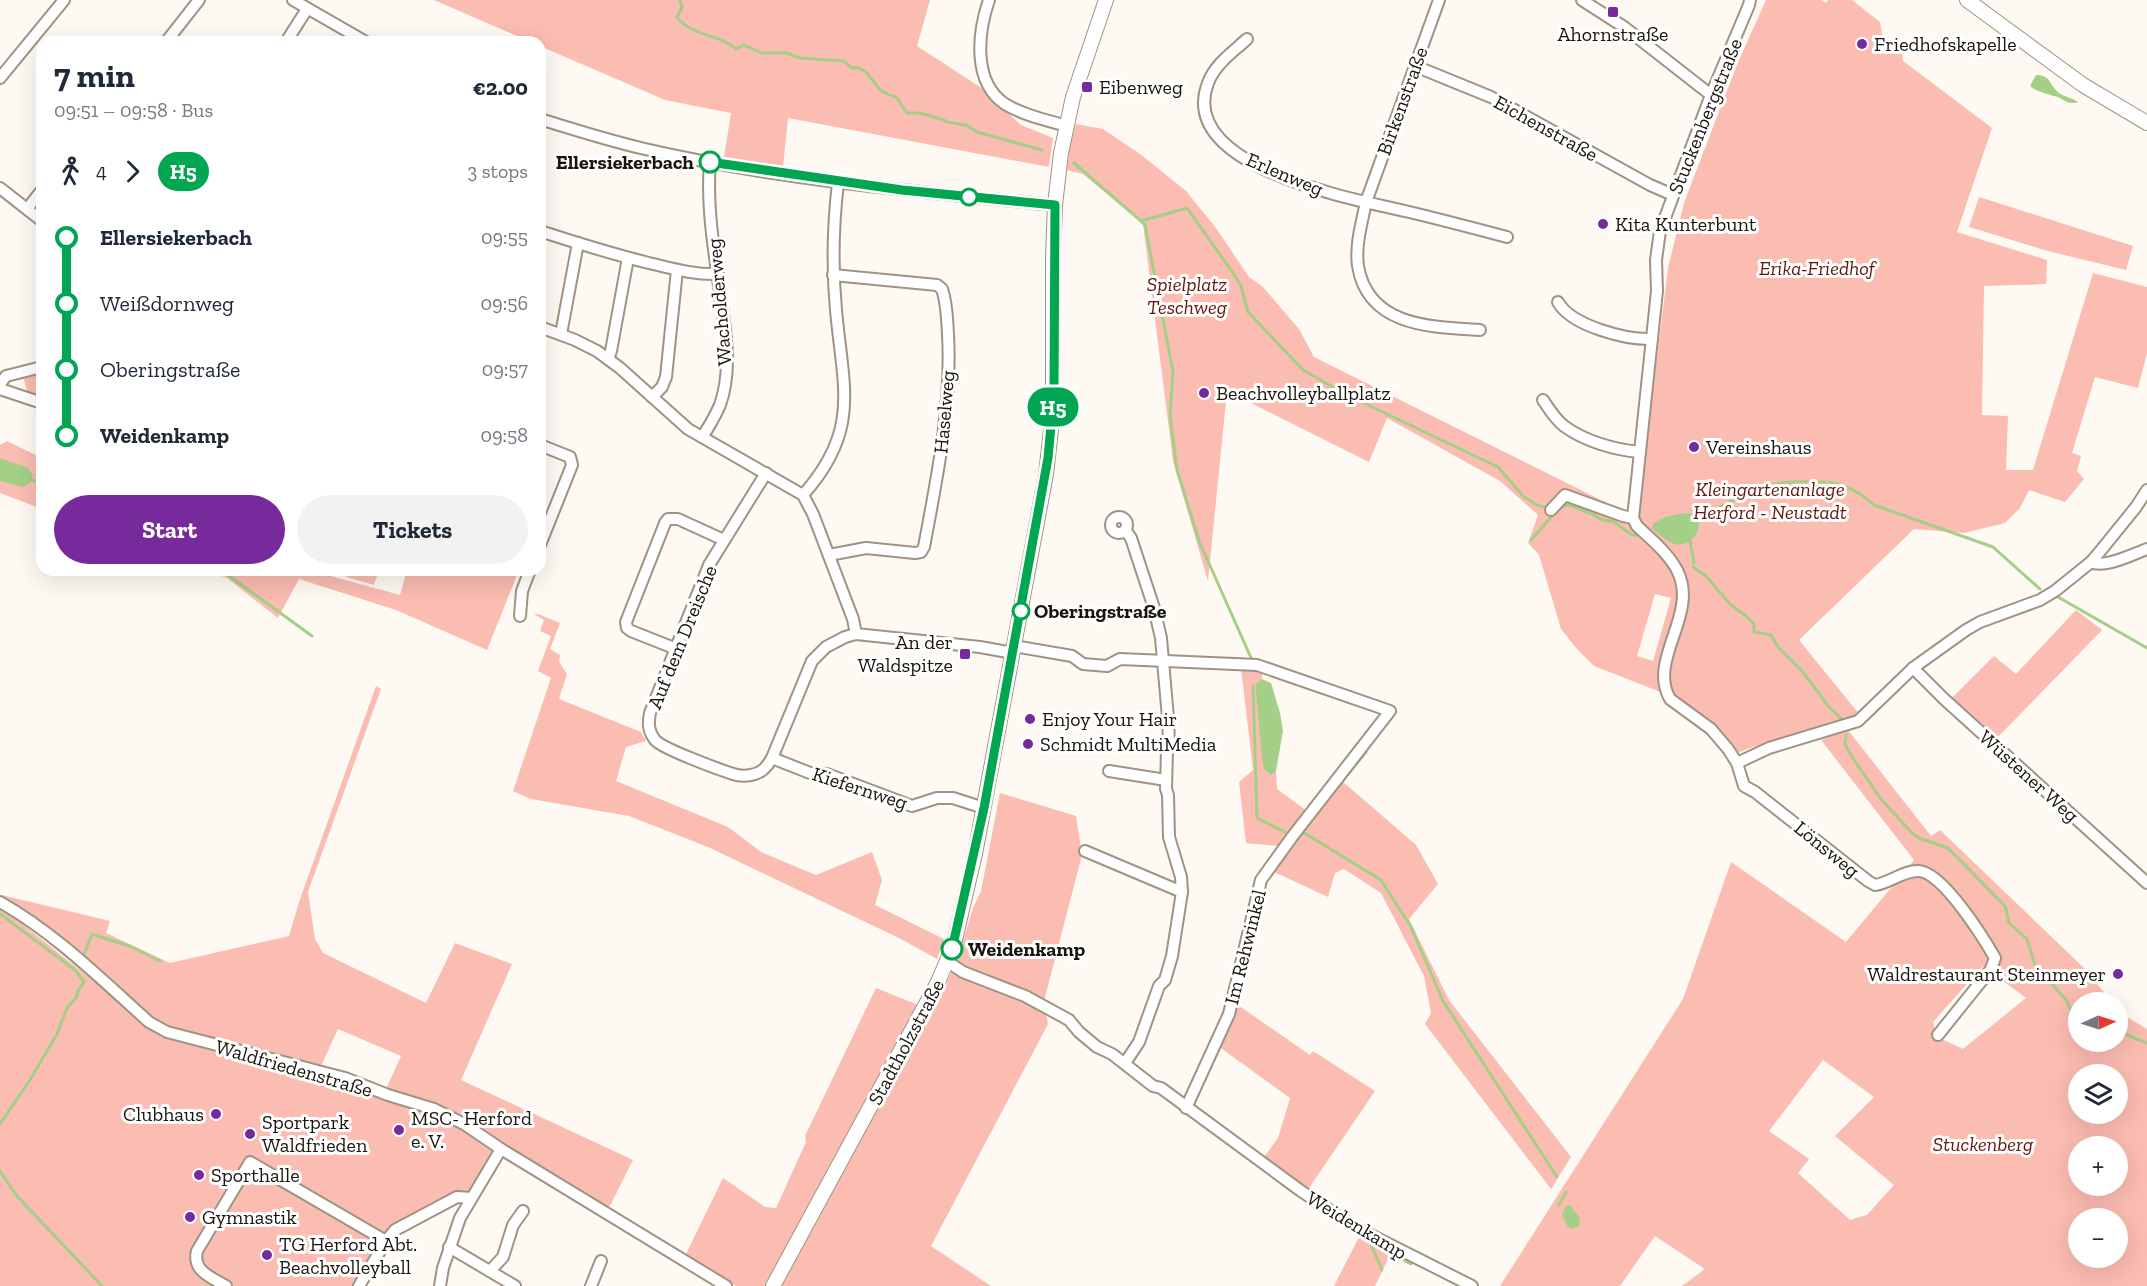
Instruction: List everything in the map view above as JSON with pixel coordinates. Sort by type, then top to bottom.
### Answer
[{"type":"street","points":[[0,78],[64,0]]},
{"type":"street","points":[[171,36],[199,0]]},
{"type":"street","points":[[293,0],[355,36]]},
{"type":"street","points":[[989,0],[982,30],[980,54],[982,68],[988,82],[1003,102],[1034,117],[1066,126]]},
{"type":"street","name":"Stadtholzstraße","points":[[773,1286],[925,1007],[948,962],[960,922],[1014,650],[1050,442],[1054,374],[1053,256],[1055,205],[1061,153],[1085,57],[1106,0]]},
{"type":"street","name":"Birkenstraße","points":[[1439,0],[1366,202],[1358,264],[1361,277],[1372,299],[1392,315],[1416,324],[1450,330],[1480,330]]},
{"type":"street","points":[[1582,0],[1624,27],[1711,95]]},
{"type":"street","name":"Stuckenbergstraße","points":[[1633,518],[1657,291],[1657,248],[1660,231],[1749,0]]},
{"type":"street","points":[[1967,0],[2083,85],[2147,123]]},
{"type":"street","points":[[290,36],[307,9]]},
{"type":"street","name":"Erlenweg","points":[[1247,39],[1216,68],[1207,85],[1205,104],[1211,129],[1224,145],[1269,172],[1311,189],[1366,202]]},
{"type":"street","name":"Eichenstraße","points":[[1415,66],[1491,97],[1640,180],[1673,195]]},
{"type":"street","points":[[546,121],[644,149],[710,162],[838,183],[1055,205]]},
{"type":"street","name":"Wacholderweg","points":[[702,437],[720,404],[726,373],[726,334],[708,182],[710,162]]},
{"type":"street","points":[[803,495],[833,452],[844,412],[845,378],[833,275],[833,239],[838,183]]},
{"type":"street","points":[[0,188],[36,216]]},
{"type":"street","points":[[27,209],[36,198]]},
{"type":"street","points":[[1366,202],[1507,237]]},
{"type":"street","points":[[546,233],[676,270],[706,275],[718,274]]},
{"type":"street","points":[[561,334],[578,243]]},
{"type":"street","points":[[608,358],[628,258]]},
{"type":"street","points":[[652,397],[662,387],[666,377],[676,270]]},
{"type":"street","name":"Haselweg","points":[[829,555],[866,548],[915,553],[921,552],[924,548],[941,457],[949,376],[947,319],[942,289],[937,285],[833,275]]},
{"type":"street","points":[[1558,302],[1561,309],[1582,323],[1632,338],[1652,339]]},
{"type":"street","points":[[546,329],[561,334],[608,358],[678,421],[803,495],[829,555],[853,619],[856,634],[1072,656],[1083,664],[1107,666],[1119,659],[1163,661]]},
{"type":"street","points":[[36,368],[6,376],[0,386],[36,401]]},
{"type":"street","points":[[1543,400],[1562,424],[1578,435],[1629,451],[1640,452]]},
{"type":"street","points":[[546,448],[570,458],[572,465],[546,530]]},
{"type":"street","name":"Auf dem Dreische","points":[[766,473],[724,540],[697,591],[650,713],[648,724],[656,740],[662,746],[734,775],[749,776],[761,772],[772,758],[812,661],[826,647],[856,634]]},
{"type":"street","points":[[1551,510],[1565,495],[1633,518],[1637,526],[1674,565],[1683,588],[1682,610],[1664,674],[1666,693],[1676,705],[1711,729],[1737,763],[1769,747],[1858,721],[1913,668],[1980,622],[2040,600],[2055,591],[2091,562],[2147,490]]},
{"type":"street","points":[[674,648],[631,631],[626,622],[665,523],[668,519],[678,519],[724,540]]},
{"type":"street","points":[[1125,530],[1131,538],[1154,608],[1163,661],[1169,743],[1166,780],[1169,837],[1181,877],[1182,892],[1172,956],[1165,980],[1159,986],[1139,1042],[1125,1064]]},
{"type":"street","points":[[2091,562],[2097,565],[2106,564],[2147,549]]},
{"type":"street","points":[[520,616],[522,591],[528,576]]},
{"type":"street","name":"Im Rehwinkel","points":[[1163,661],[1257,665],[1390,711],[1261,880],[1229,1014],[1186,1108]]},
{"type":"street","name":"Wüstener Weg","points":[[1913,668],[2147,883]]},
{"type":"street","name":"Kiefernweg","points":[[772,758],[810,773],[827,774],[912,806],[937,798],[953,798],[984,808]]},
{"type":"street","name":"Lönsweg","points":[[1737,763],[1744,786],[1755,792],[1875,885],[1910,872],[1920,871],[1939,881],[1948,890],[1995,958],[1991,969],[1938,1035]]},
{"type":"street","points":[[1109,771],[1166,780]]},
{"type":"street","points":[[1084,851],[1182,892]]},
{"type":"street","name":"Waldfriedenstraße","points":[[0,902],[46,932],[149,1022],[167,1032],[345,1078],[388,1095],[434,1109],[464,1124],[501,1149],[726,1286]]},
{"type":"street","name":"Weidenkamp","points":[[948,962],[963,972],[1025,996],[1069,1020],[1097,1047],[1112,1054],[1153,1086],[1161,1088],[1301,1191],[1355,1227],[1472,1286]]},
{"type":"street","points":[[440,1286],[449,1247],[460,1218],[501,1149]]},
{"type":"street","points":[[226,1286],[203,1273],[196,1264],[195,1258],[250,1162],[386,1241]]},
{"type":"street","points":[[359,1286],[395,1230],[440,1204],[457,1197],[471,1198]]},
{"type":"street","points":[[490,1271],[503,1257],[513,1225],[523,1211]]},
{"type":"street","points":[[449,1247],[515,1286]]},
{"type":"street","points":[[591,1286],[601,1261]]},
{"type":"green space","points":[[434,0],[930,0],[917,46],[980,87],[1021,125],[1053,138],[1049,167],[788,118],[783,167],[724,157],[731,113],[665,100],[546,49],[546,36],[517,36]]},
{"type":"green space","points":[[1766,0],[1821,0],[1826,3],[1828,0],[1852,0],[1880,22],[1882,34],[1902,50],[1903,61],[1992,128],[1957,232],[2047,260],[2046,284],[1984,286],[1982,415],[2008,416],[2006,470],[2033,470],[2093,273],[2147,287],[2147,353],[2138,388],[2095,377],[2072,453],[2081,456],[2077,471],[2084,479],[2065,502],[2029,490],[2020,508],[2005,523],[1964,533],[1914,529],[1799,640],[1860,715],[1737,753],[1702,716],[1663,693],[1594,666],[1561,629],[1539,555],[1528,543],[1538,515],[1500,481],[1387,418],[1369,462],[1227,391],[1208,581],[1173,461],[1143,224],[1083,174],[1067,170],[1070,144],[1076,124],[1103,129],[1140,154],[1186,191],[1216,228],[1249,277],[1263,287],[1299,329],[1314,357],[1637,518],[1668,268],[1684,203],[1736,67]],"holes":[[[1655,594],[1671,598],[1653,661],[1637,656]]]},
{"type":"green space","points":[[1979,197],[2133,246],[2126,270],[2048,251],[1969,227]]},
{"type":"green space","points":[[36,373],[36,396],[27,392],[23,376]]},
{"type":"green space","points":[[7,441],[36,455],[36,507],[0,493],[0,445]]},
{"type":"green space","points":[[222,576],[331,576],[400,595],[405,576],[517,576],[487,650],[396,610],[299,579],[278,618]]},
{"type":"green space","points":[[346,576],[377,576],[374,585]]},
{"type":"green space","points":[[2076,610],[2102,630],[1994,741],[1950,700],[1994,656],[2016,674]]},
{"type":"green space","points":[[534,614],[560,623],[550,649],[560,655],[559,662],[567,674],[559,699],[641,732],[646,741],[626,747],[616,781],[728,827],[761,852],[816,875],[872,852],[882,880],[875,905],[944,939],[937,959],[899,938],[708,847],[629,816],[531,799],[513,791],[551,678],[538,671],[551,636],[540,631],[544,620]]},
{"type":"green space","points":[[1241,668],[1262,673],[1262,679],[1256,685],[1271,775],[1276,771],[1277,789],[1307,811],[1278,846],[1246,843],[1239,782],[1253,770]]},
{"type":"green space","points":[[376,686],[381,689],[308,892],[315,939],[323,953],[426,1003],[455,943],[512,964],[461,1080],[633,1160],[611,1204],[606,1209],[500,1144],[447,1108],[386,1089],[401,1056],[338,1029],[321,1066],[252,1050],[172,1027],[140,1009],[42,924],[2,895],[110,921],[106,933],[170,963],[289,936]]},
{"type":"green space","name":"Stuckenberg","points":[[1848,730],[1931,836],[1940,830],[2083,967],[2104,992],[2068,992],[2068,1052],[2128,1052],[2128,1018],[2147,1029],[2147,1286],[1682,1286],[1705,1269],[1655,1236],[1620,1286],[1500,1286],[1683,999],[1731,862],[1846,942],[1914,860],[1821,740]],"holes":[[[1983,966],[2026,998],[1963,1049],[1937,1037],[1933,1022]],[[1823,1060],[1874,1097],[1835,1136],[1894,1185],[1867,1215],[1850,1220],[1798,1173],[1809,1159],[1769,1131]]]},
{"type":"green space","points":[[1342,781],[1416,845],[1438,884],[1409,919],[1449,1000],[1571,1157],[1551,1189],[1425,1024],[1431,1013],[1424,976],[1381,893],[1344,869],[1335,873],[1328,897],[1270,870]]},
{"type":"green space","points":[[1000,793],[1076,816],[1082,855],[1044,1001],[1048,1024],[931,1246],[991,1286],[736,1286],[685,1256],[723,1178],[765,1207],[776,1208],[806,1142],[805,1136],[876,988],[933,1011],[956,963],[973,908],[981,891]]},
{"type":"green space","name":"Sportpark Waldfrieden","points":[[0,906],[147,1024],[340,1082],[437,1117],[499,1150],[471,1192],[395,1233],[362,1286],[0,1286]]},
{"type":"green space","points":[[1235,1003],[1310,1055],[1313,1051],[1375,1091],[1307,1191],[1262,1160],[1278,1138],[1290,1098],[1218,1046]]},
{"type":"green space","points":[[1360,1235],[1392,1251],[1375,1286],[1334,1286]]},
{"type":"shaded area","points":[[2036,75],[2045,77],[2059,93],[2078,102],[2068,102],[2033,88],[2030,86]]},
{"type":"shaded area","points":[[0,458],[28,468],[33,476],[30,483],[22,487],[0,481]]},
{"type":"shaded area","points":[[1685,513],[1698,519],[1699,525],[1697,532],[1688,543],[1680,545],[1672,543],[1652,528],[1654,523],[1665,517]]},
{"type":"shaded area","points":[[1262,679],[1271,683],[1283,731],[1276,771],[1271,775],[1264,769],[1262,758],[1256,684]]},
{"type":"shaded area","points":[[1570,1205],[1580,1218],[1579,1226],[1572,1229],[1568,1227],[1562,1215],[1566,1206]]},
{"type":"waterway","name":"Ellersiekerbach","points":[[680,0],[682,7],[677,17],[683,23],[697,32],[722,40],[736,49],[744,45],[762,53],[787,53],[800,58],[844,61],[852,68],[859,68],[866,72],[881,91],[897,98],[907,113],[920,113],[947,122],[966,125],[977,132],[1042,150]]},
{"type":"waterway","name":"Ellersiekerbach","points":[[1074,163],[1141,221],[1187,208],[1241,286],[1248,312],[1303,370],[1345,394],[1498,467],[1524,497],[1537,505],[1548,508]]},
{"type":"waterway","points":[[1141,221],[1145,225],[1173,372],[1170,415],[1177,470],[1199,541],[1252,660]]},
{"type":"waterway","points":[[29,479],[36,481]]},
{"type":"waterway","points":[[1712,511],[1763,487],[1793,482],[1825,482]]},
{"type":"waterway","points":[[1829,482],[1853,490],[1874,505],[1993,547],[2040,589]]},
{"type":"waterway","name":"Ellersiekerbach","points":[[1557,509],[1572,506],[1600,519],[1614,522],[1632,535],[1639,535]]},
{"type":"waterway","points":[[1531,540],[1552,516]]},
{"type":"waterway","points":[[1690,541],[1694,563]]},
{"type":"waterway","name":"Ellersiekerbach","points":[[1693,567],[1706,576],[1730,604],[1754,624],[1754,632],[1771,635],[1778,647],[1802,671],[1829,707],[1844,721]]},
{"type":"waterway","points":[[229,576],[312,636]]},
{"type":"waterway","points":[[2058,597],[2147,648]]},
{"type":"waterway","points":[[1253,686],[1257,818],[1285,832]]},
{"type":"waterway","name":"Ellersiekerbach","points":[[1846,735],[1845,744],[1852,757],[1881,799],[1919,838],[1948,848],[2005,906],[2009,923],[2027,939],[2035,965],[2068,1004]]},
{"type":"waterway","points":[[1318,811],[1366,752]]},
{"type":"waterway","points":[[1302,833],[1381,880],[1411,927],[1443,1001],[1557,1177]]},
{"type":"waterway","points":[[0,914],[75,970],[84,982],[76,998],[67,1008],[57,1034],[30,1080],[0,1124]]},
{"type":"waterway","points":[[83,957],[92,934],[132,947],[160,961]]},
{"type":"waterway","points":[[122,990],[139,1005]]},
{"type":"waterway","name":"Ellersiekerbach","points":[[2128,1035],[2147,1043]]},
{"type":"waterway","points":[[0,1171],[16,1195],[102,1286]]},
{"type":"waterway","points":[[1559,1205],[1566,1192]]},
{"type":"waterway","points":[[1369,1241],[1411,1264]]},
{"type":"waterway","points":[[1370,1242],[1382,1270]]},
{"type":"bus line","name":"H5","points":[[710,162],[838,183],[1055,205],[1054,393],[1048,458],[984,808],[960,922],[952,949]]},
{"type":"place","name":"Ahornstraße","points":[[1613,12]]},
{"type":"place","name":"Friedhofskapelle","points":[[1862,44]]},
{"type":"place","name":"Eibenweg","points":[[1087,87]]},
{"type":"place","name":"Ellersiekerbach","points":[[710,162]]},
{"type":"place","name":"Kita Kunterbunt","points":[[1603,224]]},
{"type":"place","name":"Beachvolleyballplatz","points":[[1204,393]]},
{"type":"place","name":"Vereinshaus","points":[[1694,447]]},
{"type":"place","name":"Oberingstraße","points":[[1021,611]]},
{"type":"place","name":"An der Waldspitze","points":[[965,654]]},
{"type":"place","name":"Enjoy Your Hair","points":[[1030,719]]},
{"type":"place","name":"Schmidt MultiMedia","points":[[1028,744]]},
{"type":"place","name":"Weidenkamp","points":[[952,949]]},
{"type":"place","name":"Waldrestaurant Steinmeyer","points":[[2118,974]]},
{"type":"place","name":"Clubhaus","points":[[216,1114]]},
{"type":"place","name":"MSC- Herford e. V.","points":[[399,1130]]},
{"type":"place","name":"Sportpark Waldfrieden","points":[[250,1134]]},
{"type":"place","name":"Sporthalle","points":[[199,1175]]},
{"type":"place","name":"Gymnastik","points":[[190,1217]]},
{"type":"place","name":"TG Herford Abt. Beachvolleyball","points":[[267,1255]]},
{"type":"park label","name":"Erika-Friedhof","points":[[1817,268]]},
{"type":"park label","name":"Spielplatz Teschweg","points":[[1187,296]]},
{"type":"park label","name":"Kleingartenanlage Herford - Neustadt","points":[[1770,500]]}]
